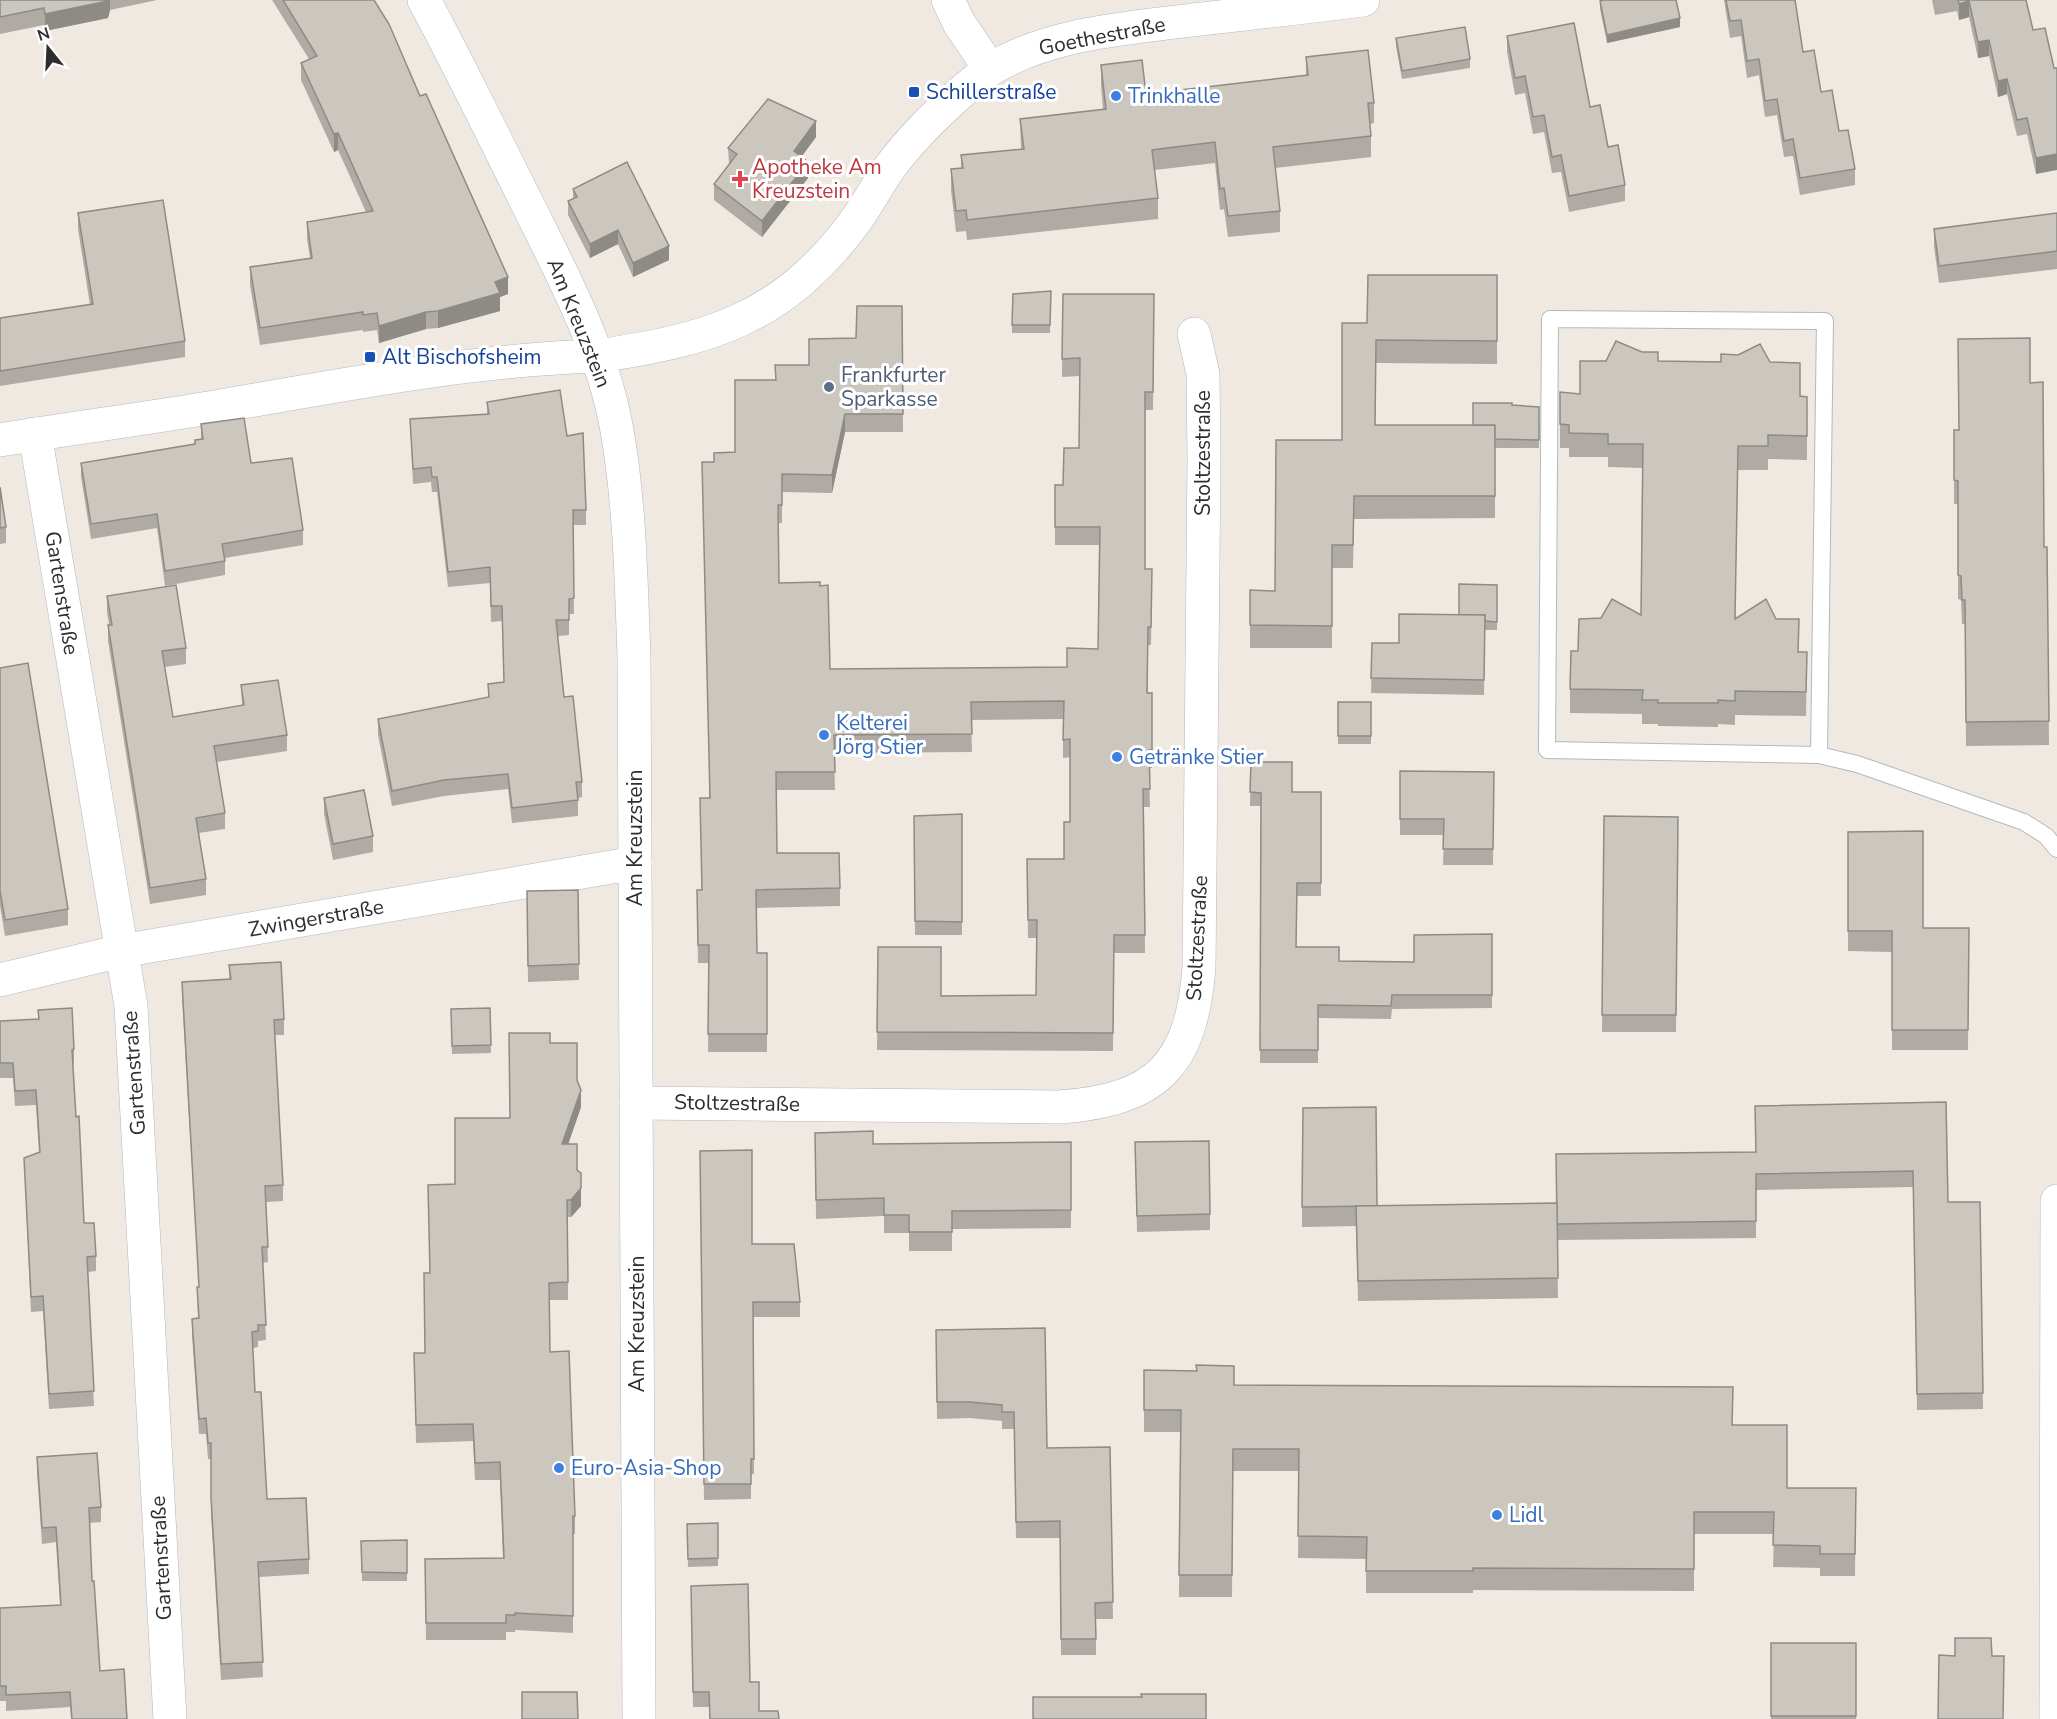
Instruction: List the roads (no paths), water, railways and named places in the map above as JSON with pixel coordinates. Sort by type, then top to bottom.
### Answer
[{"type":"street","name":"Am Kreuzstein","points":[[424,0],[575,302],[597,356],[616,425],[627,525],[634,656],[639,1719]]},
{"type":"street","points":[[948,0],[959,23],[990,69]]},
{"type":"street","name":"Goethestraße","points":[[597,356],[646,349],[707,334],[749,316],[776,301],[823,260],[851,227],[908,144],[933,117],[990,69],[1027,51],[1056,41],[1126,28],[1363,0]]},
{"type":"street","name":"Stoltzestraße","points":[[636,1103],[1059,1107],[1084,1105],[1103,1102],[1139,1089],[1160,1075],[1177,1055],[1188,1030],[1196,1001],[1199,968],[1204,460],[1203,374],[1194,334]]},
{"type":"street","points":[[0,440],[193,411],[386,378],[539,358],[597,356]]},
{"type":"street","name":"Gartenstraße","points":[[35,434],[130,1006],[170,1719]]},
{"type":"street","name":"Zwingerstraße","points":[[0,980],[121,951],[635,863]]},
{"type":"street","points":[[2056,1719],[2057,1201]]},
{"type":"lane","points":[[1819,755],[1825,321],[1550,319],[1547,750],[1819,755],[1857,764],[2024,822],[2046,836],[2057,849]]},
{"type":"place","name":"Schillerstraße","points":[[914,92]]},
{"type":"place","name":"Trinkhalle","points":[[1116,96]]},
{"type":"place","name":"Apotheke Am Kreuzstein","points":[[740,179]]},
{"type":"place","name":"Alt Bischofsheim","points":[[370,357]]},
{"type":"place","name":"Frankfurter Sparkasse","points":[[829,387]]},
{"type":"place","name":"Kelterei Jörg Stier","points":[[824,735]]},
{"type":"place","name":"Getränke Stier","points":[[1117,757]]},
{"type":"place","name":"Euro-Asia-Shop","points":[[559,1468]]},
{"type":"place","name":"Lidl","points":[[1497,1515]]}]
